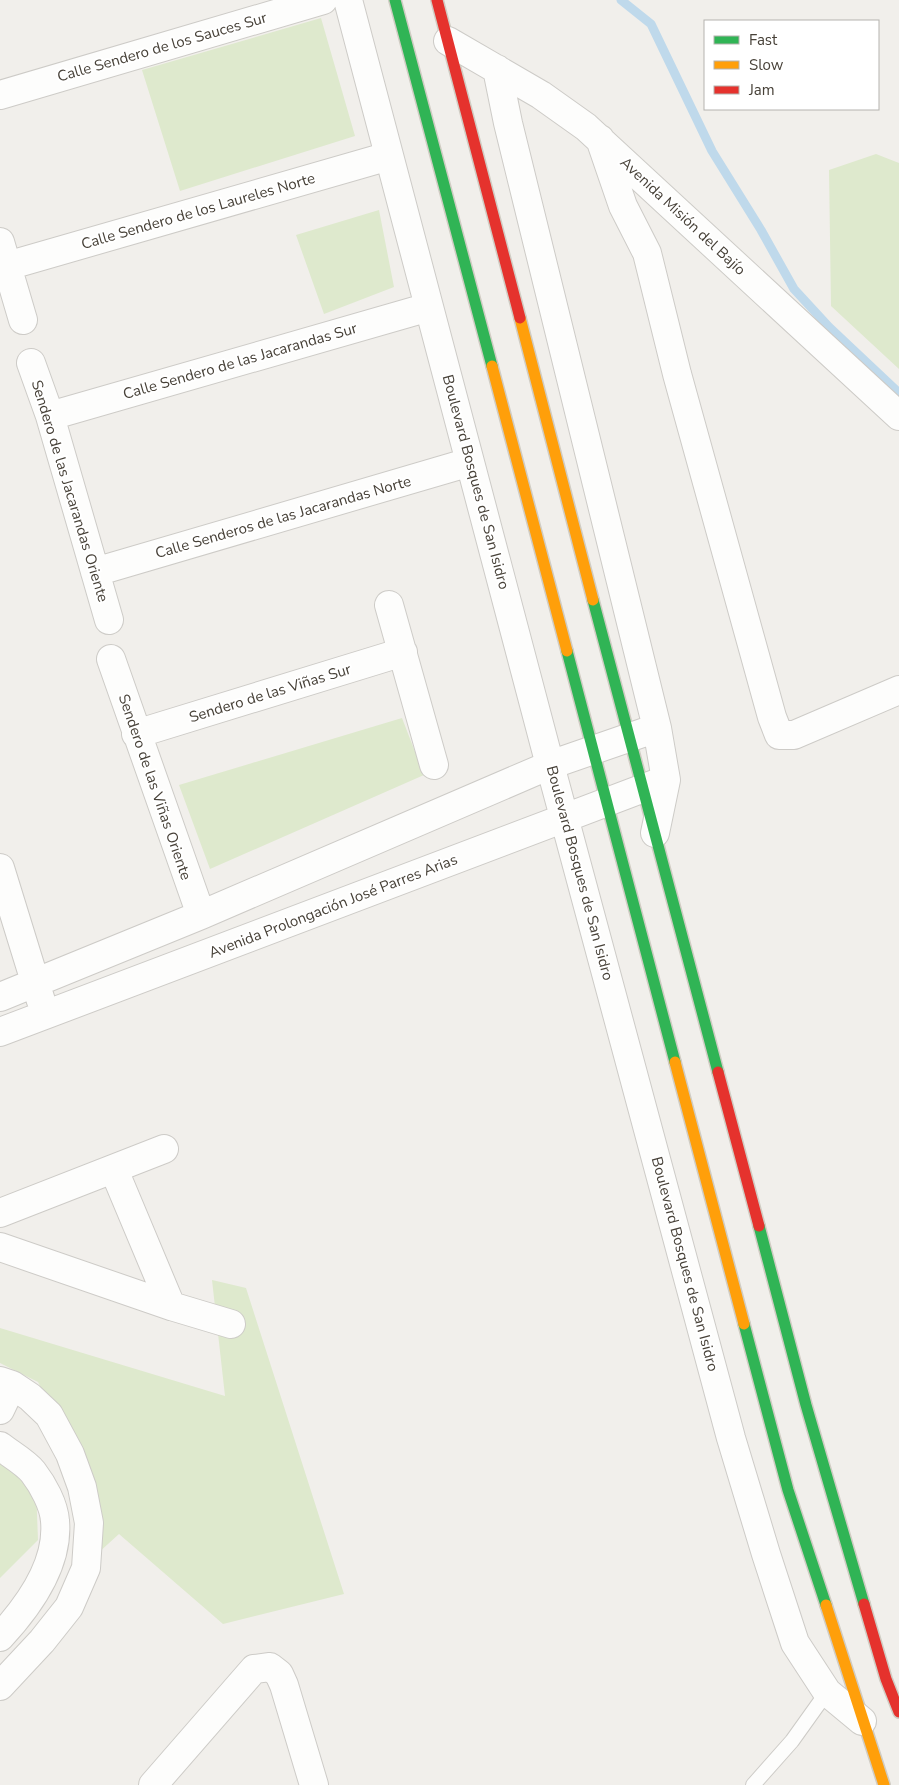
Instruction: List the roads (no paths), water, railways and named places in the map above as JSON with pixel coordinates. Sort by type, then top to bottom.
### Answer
[{"type":"main road","points":[[395,0],[788,1490],[884,1785]]},
{"type":"main road","points":[[437,0],[629,737],[655,784]]},
{"type":"main road","points":[[654,833],[806,1405],[886,1679],[899,1712]]},
{"type":"street","name":"Calle Sendero de los Sauces Sur","points":[[0,95],[323,0]]},
{"type":"street","name":"Boulevard Bosques de San Isidro","points":[[348,0],[550,765],[731,1438],[795,1643],[827,1692],[862,1721]]},
{"type":"street","name":"Avenida Misión del Bajío","points":[[448,41],[541,95],[586,127],[899,416]]},
{"type":"street","points":[[497,69],[508,123],[657,728],[654,833]]},
{"type":"street","points":[[600,139],[623,206],[647,253],[677,374],[772,717],[779,735],[794,735],[899,690]]},
{"type":"street","name":"Calle Sendero de los Laureles Norte","points":[[3,254],[389,156]]},
{"type":"street","points":[[3,254],[23,320]]},
{"type":"street","name":"Calle Sendero de las Jacarandas Sur","points":[[50,416],[429,307]]},
{"type":"street","name":"Sendero de las Jacarandas Oriente","points":[[31,363],[50,416],[109,620]]},
{"type":"street","name":"Calle Senderos de las Jacarandas Norte","points":[[95,572],[470,462]]},
{"type":"street","points":[[390,605],[434,765]]},
{"type":"street","name":"Sendero de las Viñas Sur","points":[[136,734],[403,652]]},
{"type":"street","name":"Sendero de las Viñas Oriente","points":[[111,659],[200,915]]},
{"type":"street","points":[[0,997],[200,915],[550,765],[657,728]]},
{"type":"street","name":"Avenida Prolongación José Parres Arias","points":[[0,1032],[655,784]]},
{"type":"street","points":[[0,868],[45,1015]]},
{"type":"street","points":[[0,1213],[164,1149]]},
{"type":"street","points":[[114,1170],[171,1306]]},
{"type":"street","points":[[0,1247],[171,1306],[231,1324]]},
{"type":"street","points":[[0,1410],[6,1383],[30,1397],[49,1415],[70,1454],[82,1487],[90,1523],[86,1568],[69,1607],[42,1641],[0,1686]]},
{"type":"street","points":[[0,1446],[32,1471],[50,1500],[55,1521],[53,1552],[43,1577],[8,1628],[42,1641]]},
{"type":"street","points":[[32,1471],[70,1454]]},
{"type":"street","points":[[152,1785],[254,1669],[270,1666],[279,1674],[284,1685],[314,1785]]},
{"type":"lane","points":[[753,1785],[792,1741],[827,1692]]},
{"type":"waterway","points":[[621,0],[651,24],[712,151],[761,230],[794,289],[829,327],[899,393]]}]
